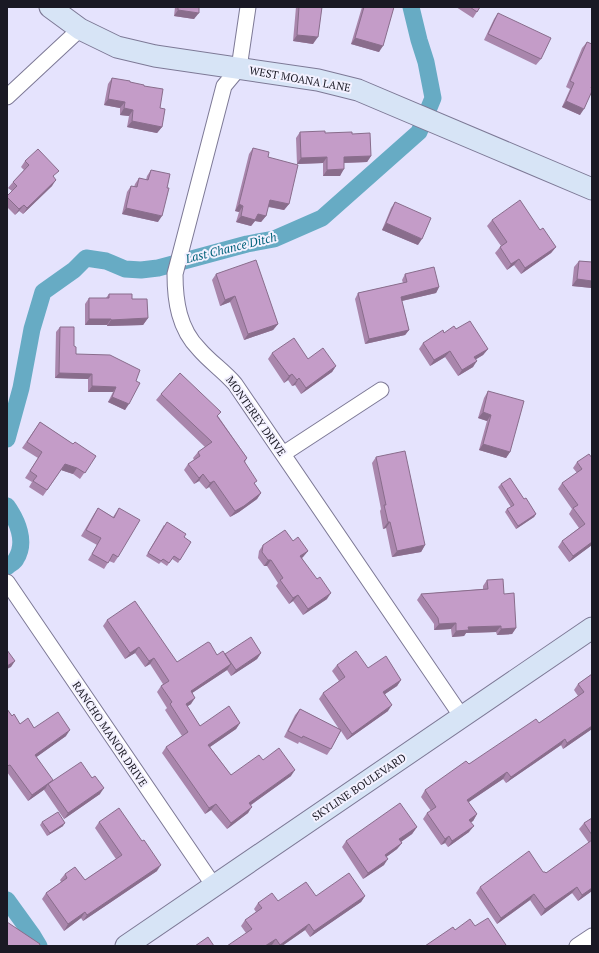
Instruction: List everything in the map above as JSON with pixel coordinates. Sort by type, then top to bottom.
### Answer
[{"type":"street","name":"WEST MOANA LANE","points":[[50,7],[80,29],[117,47],[139,52],[318,80],[358,90],[592,189]]},
{"type":"street","points":[[239,68],[248,7]]},
{"type":"street","points":[[7,97],[80,29]]},
{"type":"street","name":"MONTEREY DRIVE","points":[[239,68],[224,86],[177,268],[175,294],[178,313],[186,332],[198,349],[231,379],[462,717]]},
{"type":"street","points":[[283,454],[381,390]]},
{"type":"street","name":"RANCHO MANOR DRIVE","points":[[7,582],[214,886]]},
{"type":"street","name":"SKYLINE BOULEVARD","points":[[126,946],[592,628]]},
{"type":"street","points":[[577,946],[592,936]]},
{"type":"building","points":[[178,7],[199,7],[199,13],[178,10]]},
{"type":"building","points":[[299,7],[322,7],[318,37],[297,35]]},
{"type":"building","points":[[364,7],[394,7],[383,46],[355,38]]},
{"type":"building","points":[[470,7],[480,7],[477,12]]},
{"type":"building","points":[[498,13],[551,38],[541,59],[488,34]]},
{"type":"building","points":[[587,42],[592,44],[592,91],[584,109],[566,101],[574,83],[570,81]]},
{"type":"building","points":[[112,78],[163,89],[160,108],[165,109],[162,127],[132,121],[133,110],[124,108],[125,102],[108,99]]},
{"type":"building","points":[[325,131],[325,133],[370,133],[371,156],[344,157],[344,169],[327,170],[327,157],[301,158],[300,132]]},
{"type":"building","points":[[253,148],[269,152],[268,157],[298,165],[289,204],[270,200],[266,216],[258,214],[255,220],[241,216],[243,206],[239,204]]},
{"type":"building","points":[[38,149],[59,171],[53,176],[56,180],[27,208],[24,205],[19,209],[7,196],[17,186],[13,182],[29,165],[25,161]]},
{"type":"building","points":[[151,170],[170,174],[167,188],[169,188],[162,216],[126,208],[131,186],[137,187],[139,178],[148,180]]},
{"type":"building","points":[[520,200],[540,230],[543,228],[556,247],[525,268],[519,259],[511,264],[500,247],[507,242],[492,220]]},
{"type":"building","points":[[395,202],[431,218],[422,239],[386,223]]},
{"type":"building","points":[[256,260],[278,324],[248,334],[235,296],[225,300],[216,274]]},
{"type":"building","points":[[579,261],[592,262],[592,281],[577,279]]},
{"type":"building","points":[[434,267],[439,287],[401,297],[409,330],[369,339],[358,293],[407,282],[405,274]]},
{"type":"building","points":[[109,294],[132,294],[132,299],[147,299],[148,318],[111,320],[89,319],[89,298],[109,298]]},
{"type":"building","points":[[470,321],[488,349],[474,357],[477,361],[462,370],[450,351],[434,360],[423,343],[443,330],[444,333],[454,326],[456,329]]},
{"type":"building","points":[[60,327],[74,327],[74,346],[76,347],[76,354],[110,355],[140,370],[136,381],[140,383],[129,404],[112,397],[116,387],[92,386],[92,374],[59,373]]},
{"type":"building","points":[[294,338],[308,359],[323,348],[336,366],[306,388],[299,378],[297,380],[292,374],[289,376],[272,353]]},
{"type":"building","points":[[180,373],[221,412],[217,416],[247,458],[244,461],[257,481],[254,483],[261,493],[235,511],[214,481],[210,483],[203,474],[199,478],[188,464],[200,456],[198,452],[212,442],[161,394]]},
{"type":"building","points":[[488,391],[524,401],[510,452],[483,444],[491,415],[483,412]]},
{"type":"building","points":[[40,422],[73,444],[75,442],[96,456],[85,473],[77,468],[65,464],[47,490],[33,481],[37,476],[30,471],[42,452],[27,442]]},
{"type":"building","points":[[405,451],[425,545],[397,551],[384,505],[386,505],[376,457]]},
{"type":"building","points":[[589,454],[592,458],[592,542],[573,556],[562,541],[585,524],[573,508],[578,505],[562,483],[582,469],[577,462]]},
{"type":"building","points":[[510,478],[524,499],[526,498],[536,514],[518,526],[507,509],[514,505],[501,484]]},
{"type":"building","points":[[98,508],[114,518],[119,508],[140,520],[118,557],[113,554],[108,563],[92,554],[101,538],[86,530]]},
{"type":"building","points":[[167,522],[186,534],[184,537],[191,542],[180,560],[174,556],[169,563],[163,559],[161,561],[148,553]]},
{"type":"building","points":[[285,530],[293,541],[298,537],[308,551],[300,556],[317,579],[320,577],[331,593],[308,609],[298,595],[293,598],[280,580],[283,578],[271,560],[268,560],[262,552],[263,545]]},
{"type":"building","points":[[503,579],[504,594],[514,593],[516,628],[501,629],[501,626],[468,627],[469,630],[456,631],[456,623],[439,624],[438,618],[421,594],[488,589],[487,580]]},
{"type":"building","points":[[135,601],[177,662],[208,642],[217,655],[223,651],[231,664],[191,691],[195,698],[186,704],[200,726],[229,706],[240,723],[208,745],[231,775],[259,755],[263,760],[279,748],[295,770],[249,803],[252,807],[231,823],[216,804],[209,808],[166,747],[188,732],[170,704],[172,702],[161,686],[169,681],[154,658],[149,661],[139,647],[130,653],[107,620]]},
{"type":"building","points":[[251,637],[261,653],[236,670],[225,654]]},
{"type":"building","points":[[7,650],[15,661],[7,666]]},
{"type":"building","points":[[356,651],[368,668],[386,656],[401,680],[383,692],[392,705],[352,734],[323,693],[345,677],[337,665]]},
{"type":"building","points":[[592,674],[592,726],[567,743],[565,739],[511,777],[507,772],[467,800],[477,814],[469,820],[474,826],[452,841],[449,836],[445,839],[427,813],[436,807],[425,790],[466,761],[469,764],[536,719],[539,723],[584,692],[578,684]]},
{"type":"building","points":[[7,709],[12,716],[14,714],[20,724],[28,718],[34,728],[58,712],[70,730],[35,755],[53,780],[32,795],[10,765],[7,766]]},
{"type":"building","points":[[300,709],[341,730],[331,749],[288,731]]},
{"type":"building","points":[[81,762],[92,778],[95,776],[104,788],[68,813],[48,784]]},
{"type":"building","points":[[400,803],[417,827],[399,839],[402,843],[385,855],[388,859],[368,873],[346,841]]},
{"type":"building","points":[[119,808],[161,865],[87,915],[85,912],[68,924],[46,893],[67,878],[65,874],[75,867],[85,880],[122,855],[99,822]]},
{"type":"building","points":[[58,812],[65,823],[50,833],[42,822]]},
{"type":"building","points":[[592,818],[592,835],[584,823]]},
{"type":"building","points":[[592,840],[592,888],[582,895],[577,887],[545,909],[534,894],[501,918],[480,887],[529,851],[543,872],[546,873]]},
{"type":"building","points":[[349,873],[365,896],[314,931],[309,924],[280,945],[276,939],[265,946],[227,946],[252,929],[245,920],[262,908],[258,903],[272,893],[278,901],[306,882],[316,896]]},
{"type":"building","points":[[488,918],[506,945],[425,946],[453,927],[455,930],[470,919],[475,926]]},
{"type":"building","points":[[7,922],[40,944],[39,946],[7,946]]},
{"type":"building","points":[[208,937],[214,946],[195,946]]},
{"type":"waterway","name":"Last Chance Ditch","points":[[7,439],[21,388],[32,329],[43,292],[74,270],[86,258],[106,261],[125,269],[141,270],[158,268],[247,244],[274,239],[322,218],[419,132],[433,98],[426,62],[411,7]]},
{"type":"waterway","name":"Last Chance Ditch","points":[[7,506],[17,524],[21,538],[19,552],[15,560],[7,567]]},
{"type":"waterway","name":"Last Chance Ditch","points":[[7,900],[39,946]]}]
